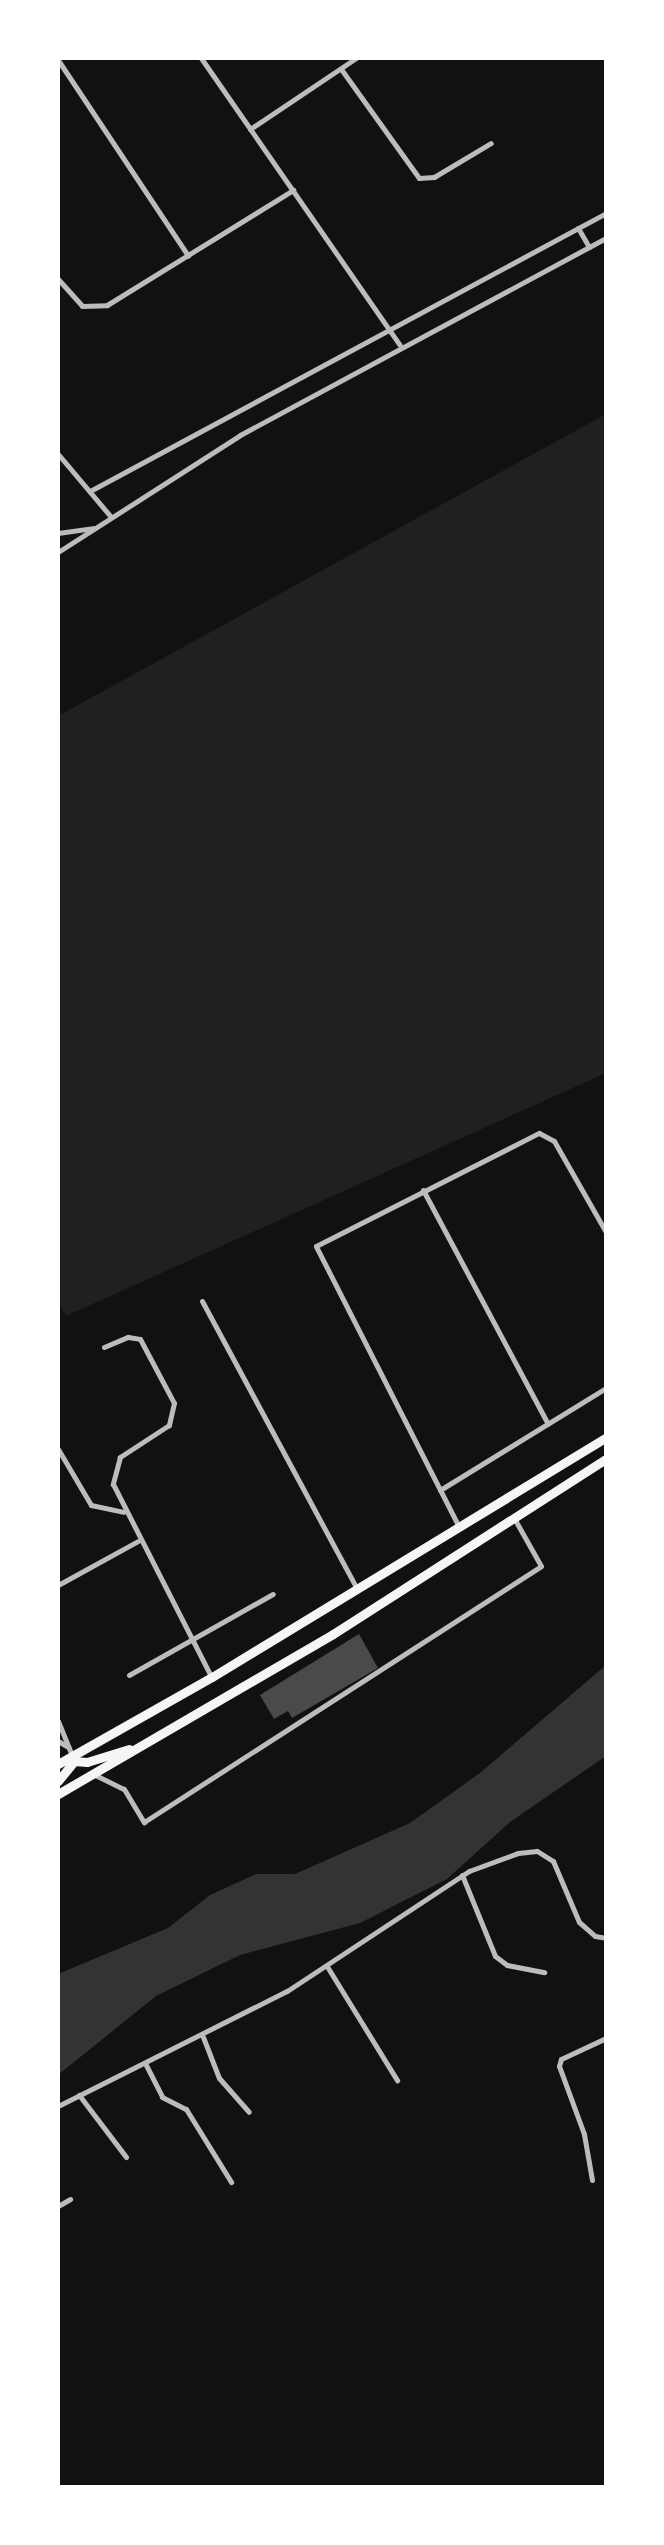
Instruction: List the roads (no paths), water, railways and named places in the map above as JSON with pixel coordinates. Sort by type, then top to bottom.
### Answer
[{"type":"highway","points":[[58,1764],[212,1677],[606,1437]]},
{"type":"highway","points":[[58,1794],[333,1634],[606,1459]]},
{"type":"highway","points":[[71,1755],[87,1762],[149,1743]]},
{"type":"highway","points":[[58,1781],[71,1755]]},
{"type":"street","points":[[201,58],[400,345]]},
{"type":"street","points":[[250,129],[356,58]]},
{"type":"street","points":[[58,60],[188,256]]},
{"type":"street","points":[[341,69],[419,178],[434,177],[491,143]]},
{"type":"street","points":[[58,279],[82,306],[98,308],[293,190]]},
{"type":"street","points":[[90,491],[606,213]]},
{"type":"street","points":[[578,228],[589,247]]},
{"type":"street","points":[[58,552],[240,435],[400,345],[606,238]]},
{"type":"street","points":[[58,454],[111,517]]},
{"type":"street","points":[[58,533],[94,528]]},
{"type":"street","points":[[460,1528],[316,1251],[321,1239],[544,1133],[554,1141],[606,1232]]},
{"type":"street","points":[[423,1190],[548,1424]]},
{"type":"street","points":[[202,1301],[357,1590]]},
{"type":"street","points":[[104,1347],[128,1337],[140,1339],[175,1411],[169,1425],[115,1464],[113,1484],[123,1512],[212,1677]]},
{"type":"street","points":[[440,1490],[606,1388]]},
{"type":"street","points":[[58,1449],[91,1505],[123,1512]]},
{"type":"street","points":[[93,1774],[124,1789],[144,1822],[541,1566],[514,1517]]},
{"type":"street","points":[[58,1585],[138,1541]]},
{"type":"street","points":[[129,1675],[273,1594]]},
{"type":"street","points":[[58,1721],[71,1755]]},
{"type":"street","points":[[58,1741],[71,1755]]},
{"type":"street","points":[[58,2106],[203,2037],[328,1968],[462,1875],[524,1851],[543,1854],[557,1867],[579,1922],[589,1933],[606,1938]]},
{"type":"street","points":[[462,1875],[495,1956],[507,1965],[544,1972]]},
{"type":"street","points":[[328,1968],[397,2080]]},
{"type":"street","points":[[203,2037],[219,2078],[249,2112]]},
{"type":"street","points":[[592,2180],[584,2134],[559,2066],[561,2059],[606,2038]]},
{"type":"street","points":[[145,2063],[162,2097],[186,2109],[231,2182]]},
{"type":"street","points":[[79,2095],[126,2157]]},
{"type":"street","points":[[58,2206],[70,2199]]}]
